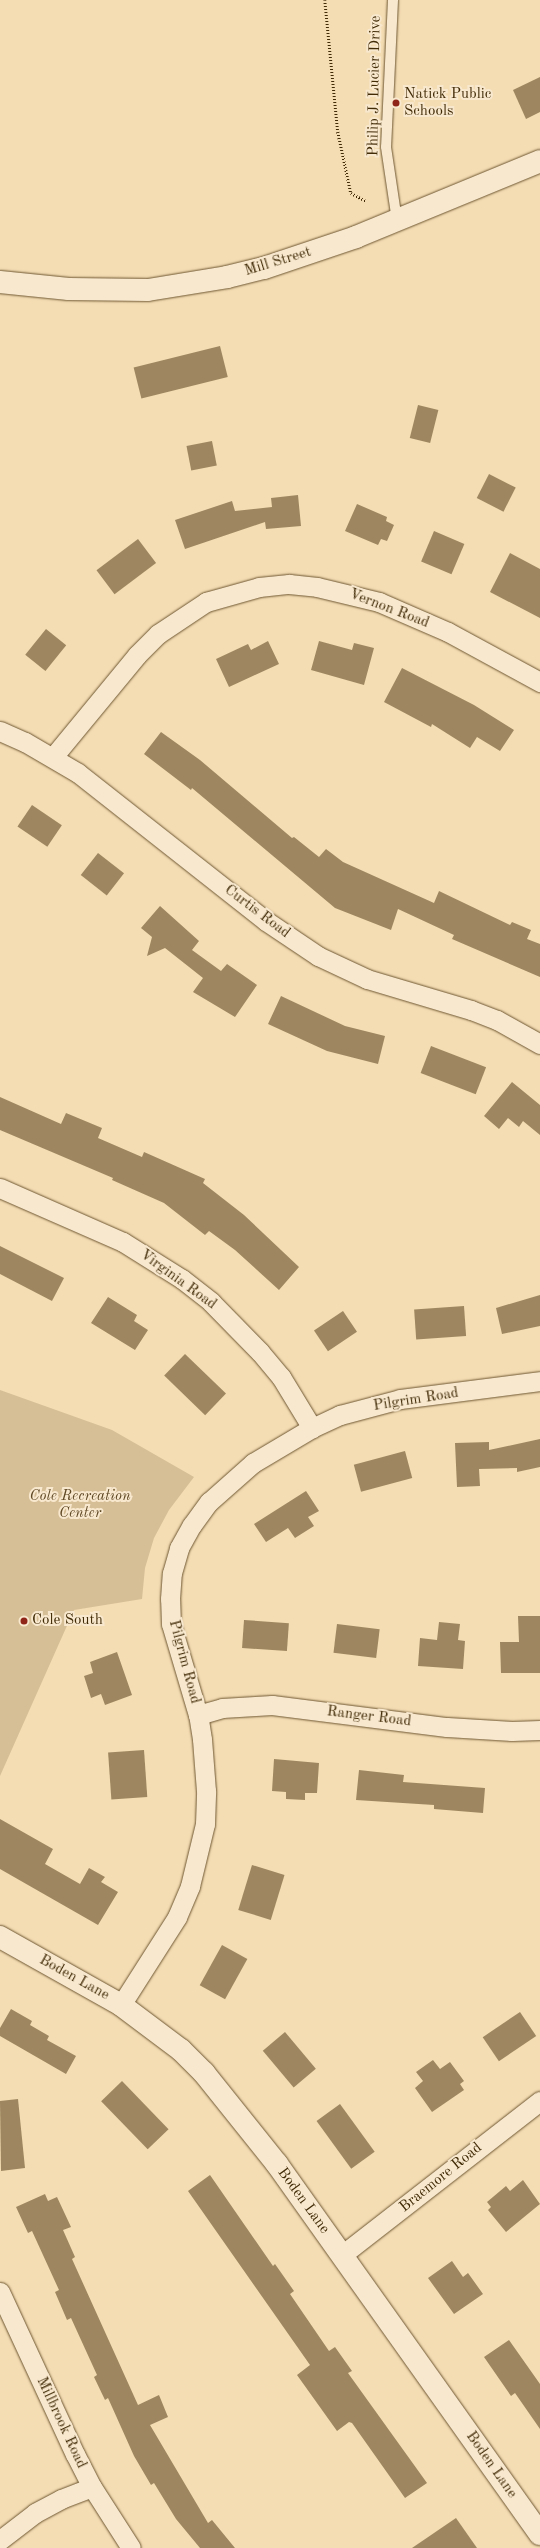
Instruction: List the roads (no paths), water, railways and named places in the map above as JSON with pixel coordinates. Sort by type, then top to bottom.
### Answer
[{"type":"street","name":"Mill Street","points":[[0,282],[108,290],[148,290],[185,285],[264,268],[397,221],[540,161]]},
{"type":"street","name":"Vernon Road","points":[[53,757],[137,655],[158,634],[206,602],[259,587],[289,584],[317,587],[379,602],[455,636],[540,682]]},
{"type":"street","name":"Curtis Road","points":[[0,731],[53,757],[106,794],[266,921],[318,956],[367,979],[471,1010],[497,1020],[540,1044]]},
{"type":"street","name":"Virginia Road","points":[[0,1188],[123,1242],[188,1284],[211,1302],[260,1352],[281,1377],[312,1428]]},
{"type":"street","name":"Pilgrim Road","points":[[121,2005],[177,1917],[199,1855],[205,1824],[206,1791],[198,1714],[171,1624],[170,1599],[172,1573],[179,1548],[208,1502],[254,1463],[312,1428],[348,1413],[400,1399],[540,1381]]},
{"type":"street","name":"Ranger Road","points":[[198,1714],[238,1706],[272,1705],[454,1728],[512,1732],[540,1730]]},
{"type":"street","name":"Boden Lane","points":[[0,1937],[121,2005],[181,2050],[204,2073],[249,2128],[342,2255],[540,2534]]},
{"type":"street","name":"Braemore Road","points":[[342,2255],[540,2101]]},
{"type":"street","name":"Millbrook Road","points":[[0,2292],[92,2487],[131,2548]]},
{"type":"street","points":[[0,2540],[35,2513],[92,2487]]},
{"type":"lane","name":"Philip J. Lucier Drive","points":[[392,0],[386,147],[397,221]]},
{"type":"place","name":"Natick Public Schools","points":[[396,103]]},
{"type":"place","name":"Cole South","points":[[24,1621]]},
{"type":"park label","name":"Cole Recreation Center","points":[[80,1504]]}]
